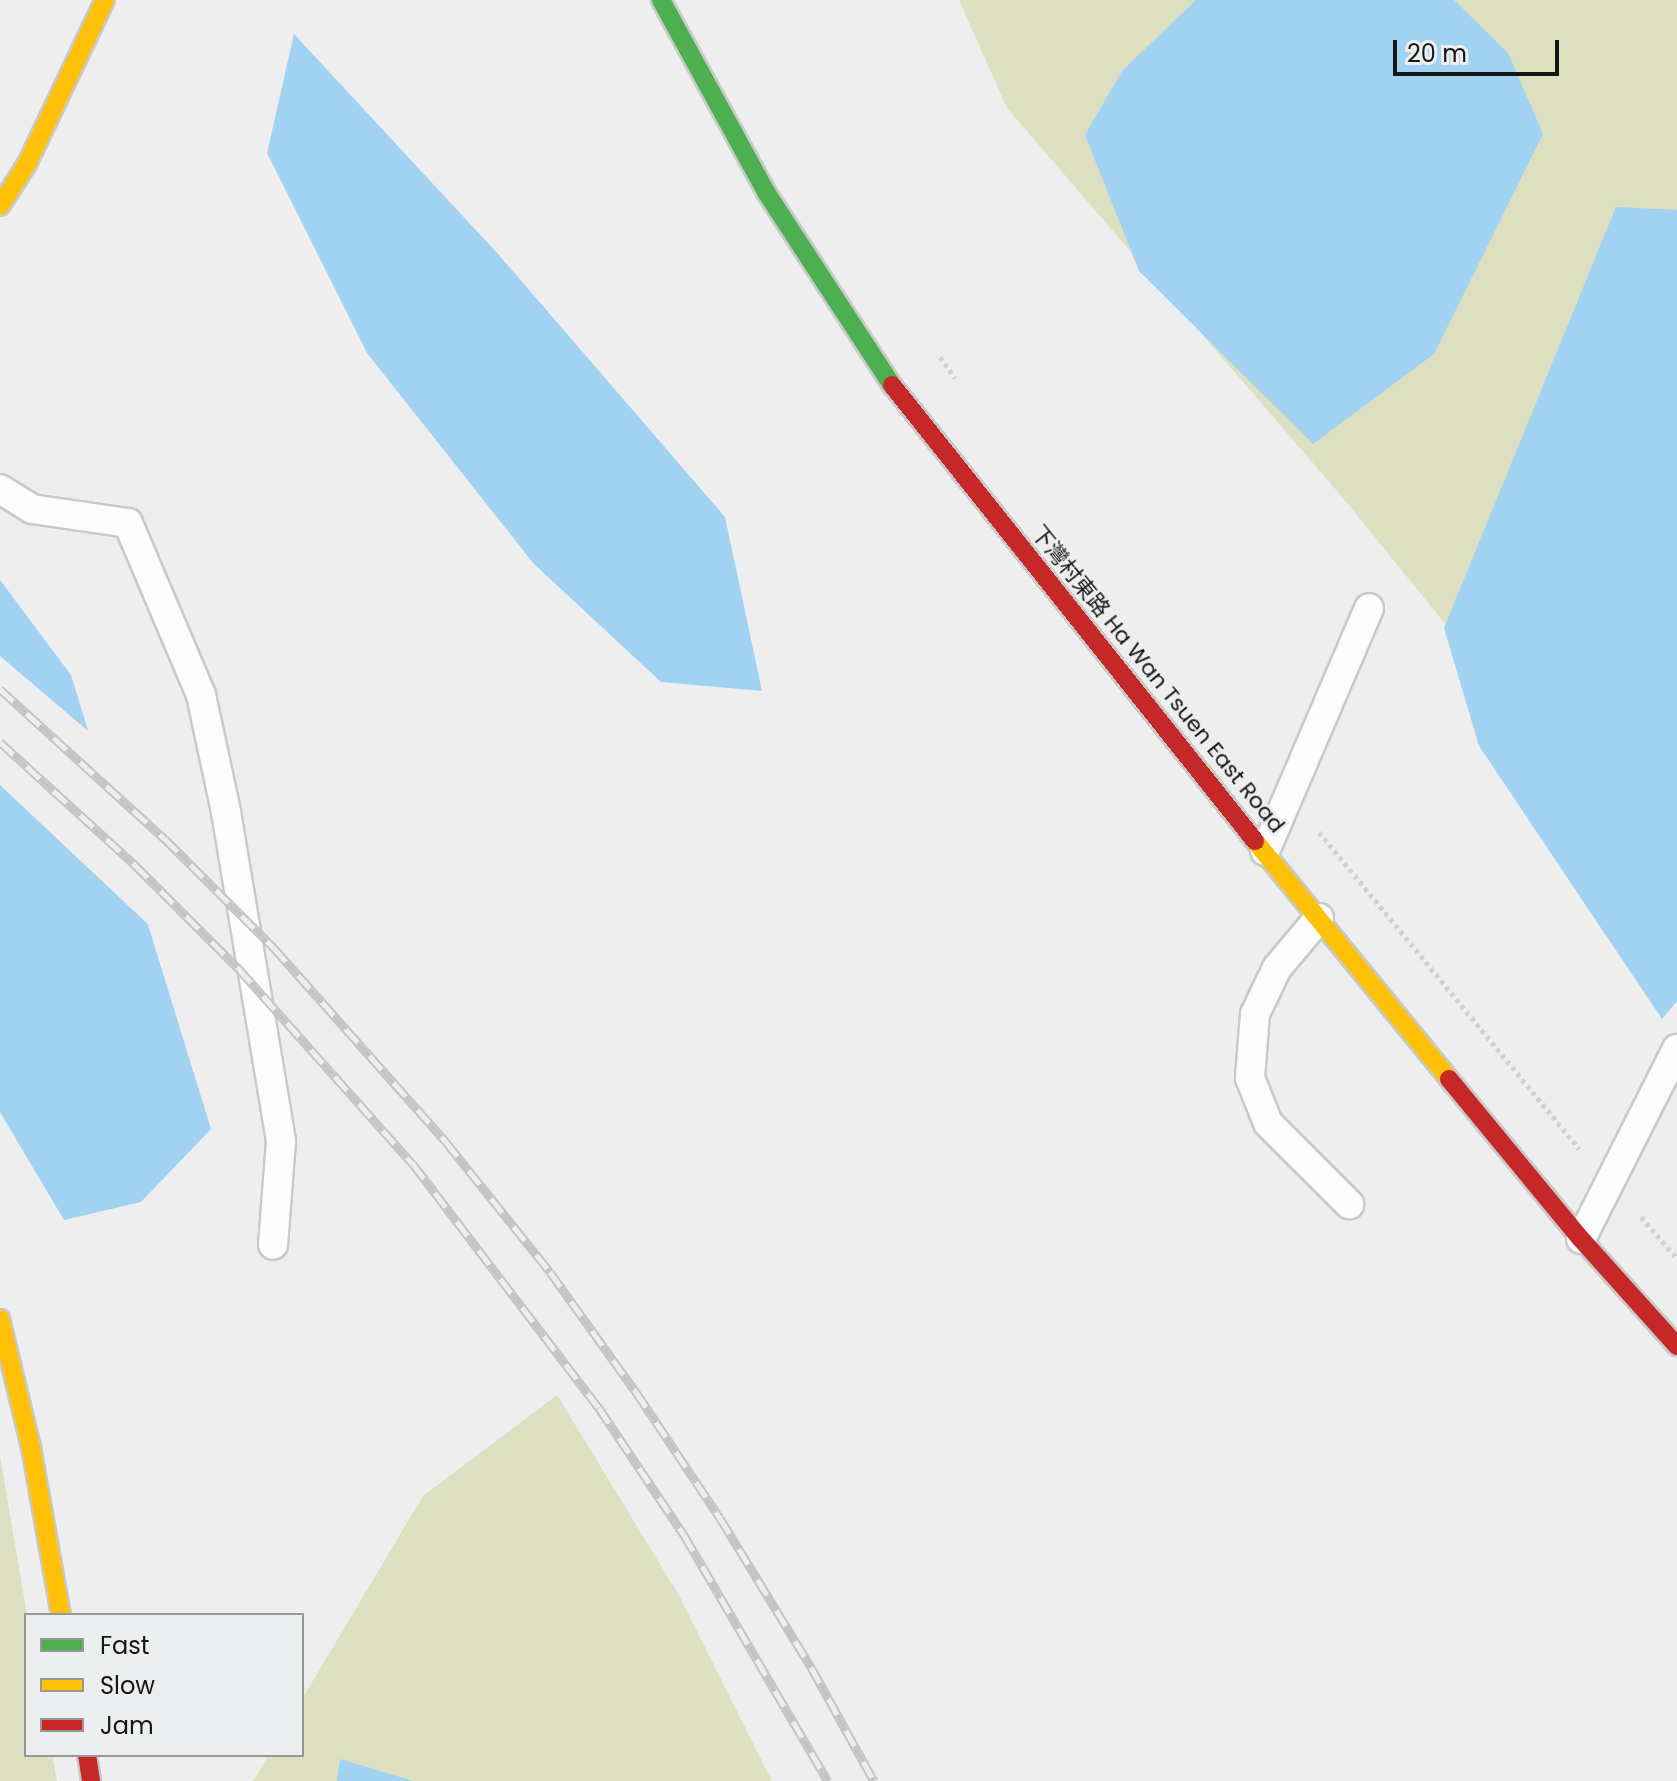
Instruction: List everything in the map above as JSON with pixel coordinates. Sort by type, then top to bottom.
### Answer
[{"type":"street","points":[[0,206],[27,164],[105,0]]},
{"type":"street","name":"下灣村東路 Ha Wan Tsuen East Road","points":[[661,0],[766,192],[902,400],[1581,1239],[1677,1346]]},
{"type":"street","points":[[0,1319],[31,1447],[61,1613]]},
{"type":"street","points":[[87,1757],[91,1781]]},
{"type":"lane","points":[[0,489],[32,509],[128,523],[201,695],[226,812],[281,1141],[273,1245]]},
{"type":"lane","points":[[1265,851],[1369,608]]},
{"type":"lane","points":[[1319,918],[1277,968],[1255,1014],[1250,1078],[1268,1123],[1349,1204]]},
{"type":"lane","points":[[1581,1239],[1677,1049]]},
{"type":"path","points":[[1310,820],[1585,1156]]},
{"type":"path","points":[[1634,1208],[1677,1258]]},
{"type":"green space","points":[[959,0],[1677,0],[1677,909],[1343,498],[1007,108]]},
{"type":"green space","points":[[557,1395],[680,1597],[772,1781],[253,1781],[268,1757],[304,1757],[304,1696],[423,1496]]},
{"type":"green space","points":[[0,1455],[27,1613],[24,1613],[24,1757],[52,1757],[57,1781],[0,1781]]},
{"type":"water","points":[[1196,0],[1454,0],[1508,53],[1543,134],[1434,354],[1313,444],[1139,271],[1085,135],[1122,71]]},
{"type":"water","points":[[294,34],[498,254],[725,517],[762,691],[661,682],[534,564],[367,353],[267,153]]},
{"type":"water","points":[[1616,207],[1677,210],[1677,1001],[1662,1019],[1479,746],[1444,628]]},
{"type":"water","points":[[0,580],[71,675],[211,1129],[141,1202],[64,1220],[0,1112]]},
{"type":"water","points":[[340,1759],[413,1781],[337,1781]]},
{"type":"pier","points":[[0,656],[94,736],[153,929],[0,785]]},
{"type":"railway","points":[[0,689],[165,839],[274,948],[446,1142],[550,1272],[636,1392],[720,1518],[811,1667],[874,1781]]},
{"type":"railway","points":[[0,742],[135,865],[239,969],[413,1164],[599,1408],[684,1535],[828,1781]]},
{"type":"traffic: fast","points":[[661,0],[766,192],[892,385]]},
{"type":"traffic: slow","points":[[0,206],[27,164],[105,0]]},
{"type":"traffic: slow","points":[[1255,841],[1449,1079]]},
{"type":"traffic: slow","points":[[0,1319],[31,1447],[61,1613]]},
{"type":"traffic: jam","points":[[892,385],[1255,841]]},
{"type":"traffic: jam","points":[[1449,1079],[1581,1239],[1677,1346]]},
{"type":"traffic: jam","points":[[87,1757],[91,1781]]}]
